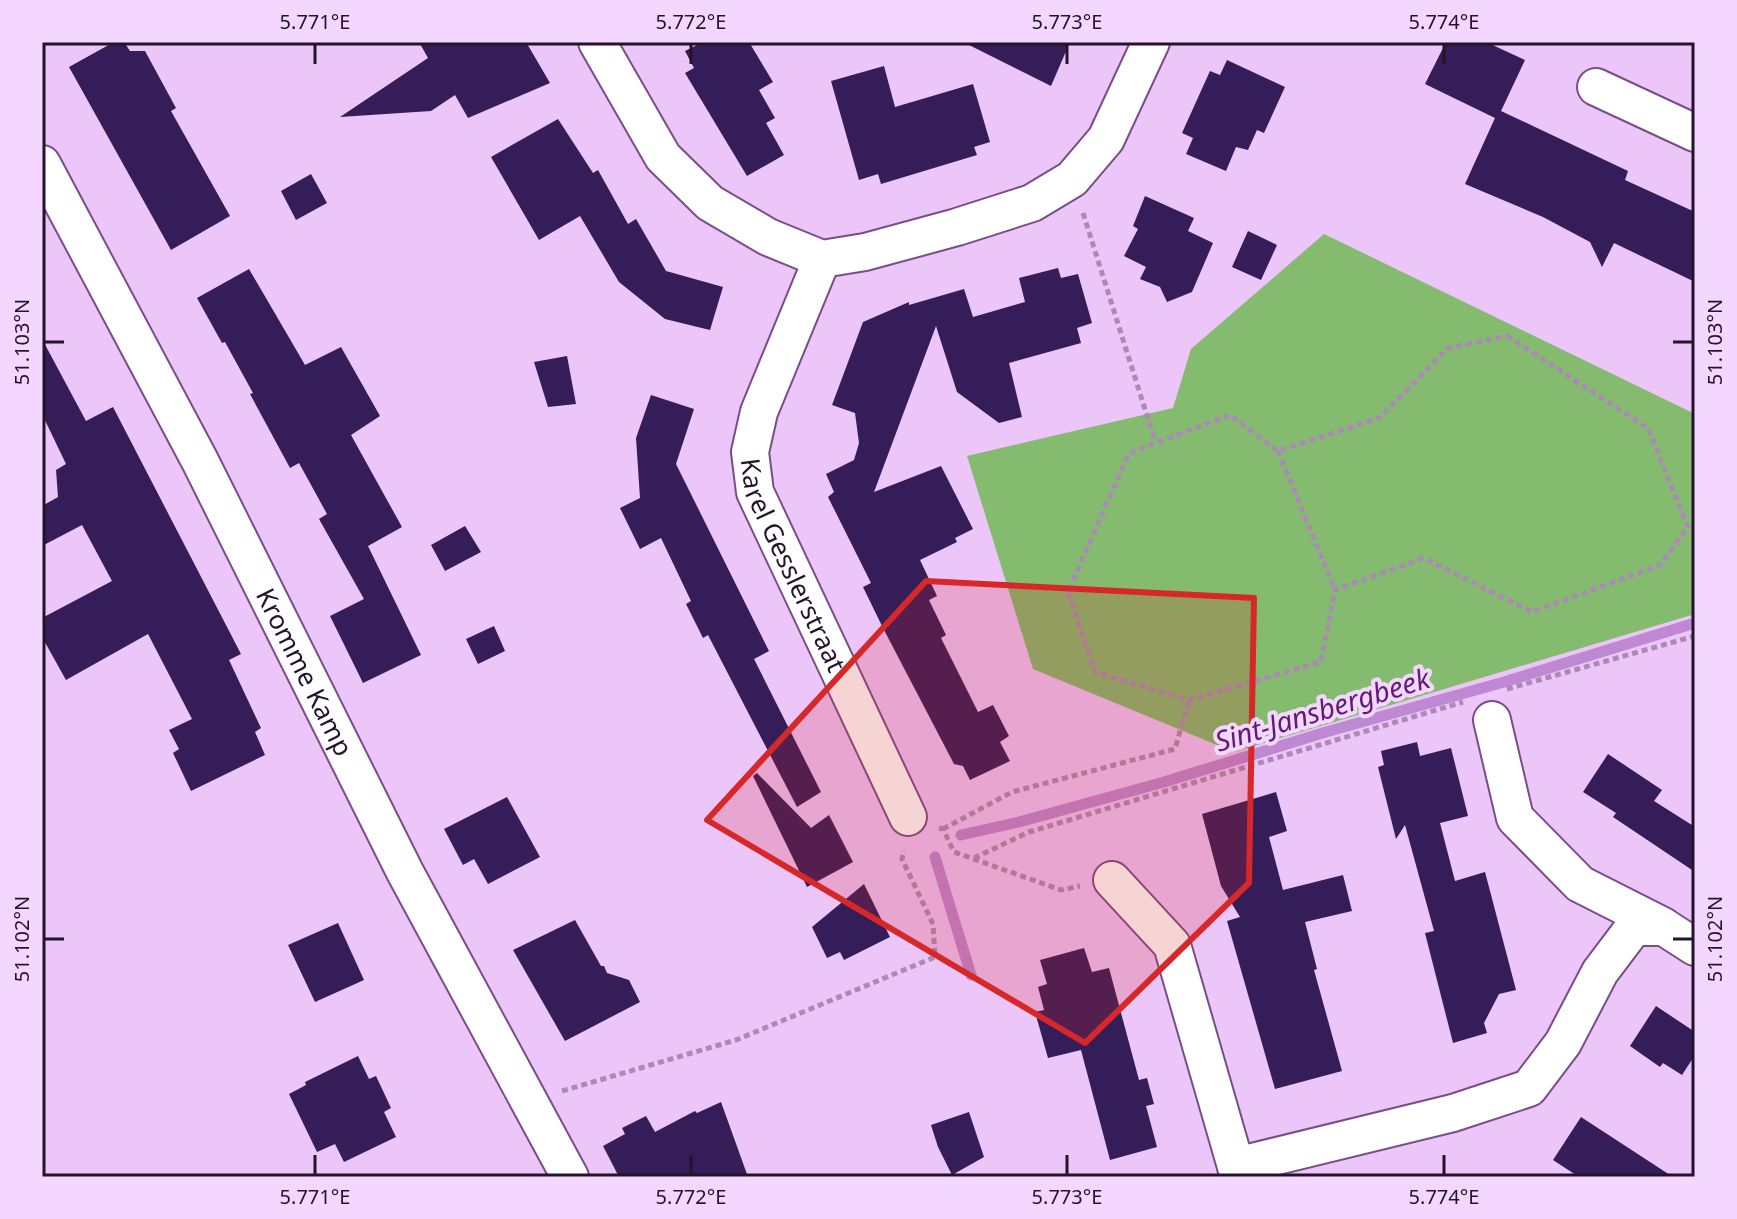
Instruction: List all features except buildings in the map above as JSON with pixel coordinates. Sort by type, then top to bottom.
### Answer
[{"type":"street","points":[[597,42],[663,157],[710,203],[768,237],[822,259],[865,252],[957,227],[1032,203],[1072,179],[1106,139],[1151,42]]},
{"type":"street","points":[[1596,87],[1695,133]]},
{"type":"street","name":"Kromme Kamp","points":[[42,164],[200,461],[405,872],[570,1177]]},
{"type":"street","name":"Karel Gesslerstraat","points":[[822,259],[759,412],[750,452],[755,492],[908,817]]},
{"type":"street","points":[[1487,704],[1515,818],[1580,884],[1664,927],[1695,947]]},
{"type":"street","points":[[1112,880],[1172,945],[1237,1172],[1453,1113],[1529,1088],[1563,1043],[1600,972],[1634,927],[1664,927]]},
{"type":"path","points":[[1072,179],[1155,441]]},
{"type":"path","points":[[1278,451],[1379,418],[1448,348],[1507,336],[1648,428],[1691,527],[1660,565],[1532,612],[1424,558],[1335,590]]},
{"type":"path","points":[[1230,415],[1278,451],[1335,590],[1321,662],[1189,700],[1095,672],[1068,592],[1129,453],[1230,415]]},
{"type":"path","points":[[973,858],[1029,832],[1487,704],[1695,636]]},
{"type":"path","points":[[943,829],[1012,792],[1175,749],[1189,700]]},
{"type":"path","points":[[528,1101],[736,1040],[935,957],[933,924],[902,859],[908,817],[943,829],[954,852],[1061,890],[1112,880]]},
{"type":"highlighted area","points":[[926,581],[1254,598],[1249,883],[1085,1043],[707,820]]},
{"type":"green space","points":[[1324,234],[1695,414],[1695,614],[1234,752],[1033,669],[967,456],[1173,408],[1191,349]]},
{"type":"waterway","name":"Sint-Jansbergbeek","points":[[961,835],[1164,782],[1695,623]]},
{"type":"waterway","name":"Sint-Jansbergbeek","points":[[935,857],[971,975]]}]
